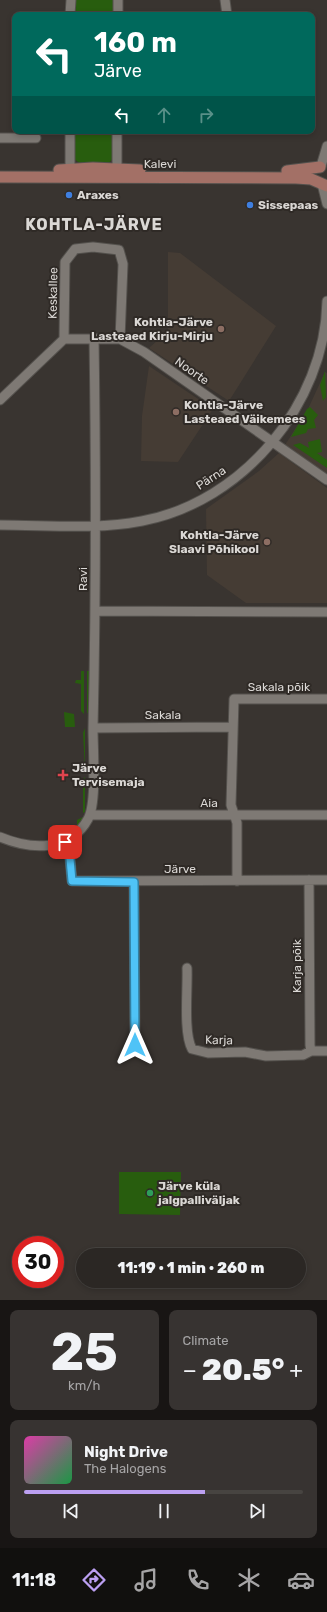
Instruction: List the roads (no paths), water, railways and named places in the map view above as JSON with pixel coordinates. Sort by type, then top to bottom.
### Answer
[{"type":"main road","name":"Kalevi","points":[[0,177],[117,169],[271,172],[323,166]]},
{"type":"main road","points":[[323,166],[317,175],[323,184]]},
{"type":"main road","name":"Kalevi","points":[[0,171],[70,173],[100,177],[301,178],[323,184]]},
{"type":"street","points":[[70,0],[70,12]]},
{"type":"street","points":[[118,0],[118,12]]},
{"type":"street","points":[[225,0],[226,12]]},
{"type":"street","points":[[70,134],[70,173]]},
{"type":"street","points":[[100,177],[110,175],[117,169],[117,134]]},
{"type":"street","points":[[0,138],[36,138]]},
{"type":"street","points":[[323,166],[327,146]]},
{"type":"street","points":[[323,184],[327,204]]},
{"type":"street","name":"Keskallee","points":[[64,339],[65,262],[75,249],[93,247],[120,250],[123,264],[120,338]]},
{"type":"street","name":"Pärna","points":[[0,525],[95,526],[124,524],[150,520],[186,507],[216,493],[249,467],[274,442],[290,418],[310,379],[325,328],[327,301]]},
{"type":"street","name":"Ravi","points":[[89,817],[93,728],[95,610],[96,443],[94,338]]},
{"type":"street","points":[[0,400],[64,339],[120,338]]},
{"type":"street","name":"Noorte","points":[[120,338],[144,352],[327,480]]},
{"type":"street","points":[[95,610],[327,612]]},
{"type":"street","name":"Sakala põik","points":[[232,727],[234,699],[327,699]]},
{"type":"street","points":[[232,727],[231,805],[238,830],[237,881]]},
{"type":"street","name":"Sakala","points":[[93,728],[232,727]]},
{"type":"street","name":"Aia","points":[[89,817],[327,815]]},
{"type":"street","points":[[0,837],[15,843],[32,846],[54,845],[65,842],[78,832],[89,817]]},
{"type":"street","name":"Järve","points":[[65,842],[70,859],[72,881],[134,882],[327,880]]},
{"type":"street","name":"Karja põik","points":[[309,880],[311,1051]]},
{"type":"street","points":[[134,882],[135,1045]]},
{"type":"street","name":"Karja","points":[[188,968],[188,1032],[189,1043],[192,1049],[208,1053],[245,1052],[266,1056],[303,1055],[311,1051],[327,1051]]},
{"type":"place","name":"Araxes","points":[[69,195]]},
{"type":"place","name":"Sissepaas","points":[[250,205]]},
{"type":"place","name":"Kohtla-Järve Lasteaed Kirju-Mirju","points":[[221,329]]},
{"type":"place","name":"Kohtla-Järve Lasteaed Väikemees","points":[[176,412]]},
{"type":"place","name":"Kohtla-Järve Slaavi Põhikool","points":[[267,542]]},
{"type":"place","name":"Järve Tervisemaja","points":[[63,775]]},
{"type":"place","name":"Järve küla jalgpalliväljak","points":[[150,1193]]},
{"type":"district","name":"KOHTLA-JÄRVE","points":[[94,224]]}]
